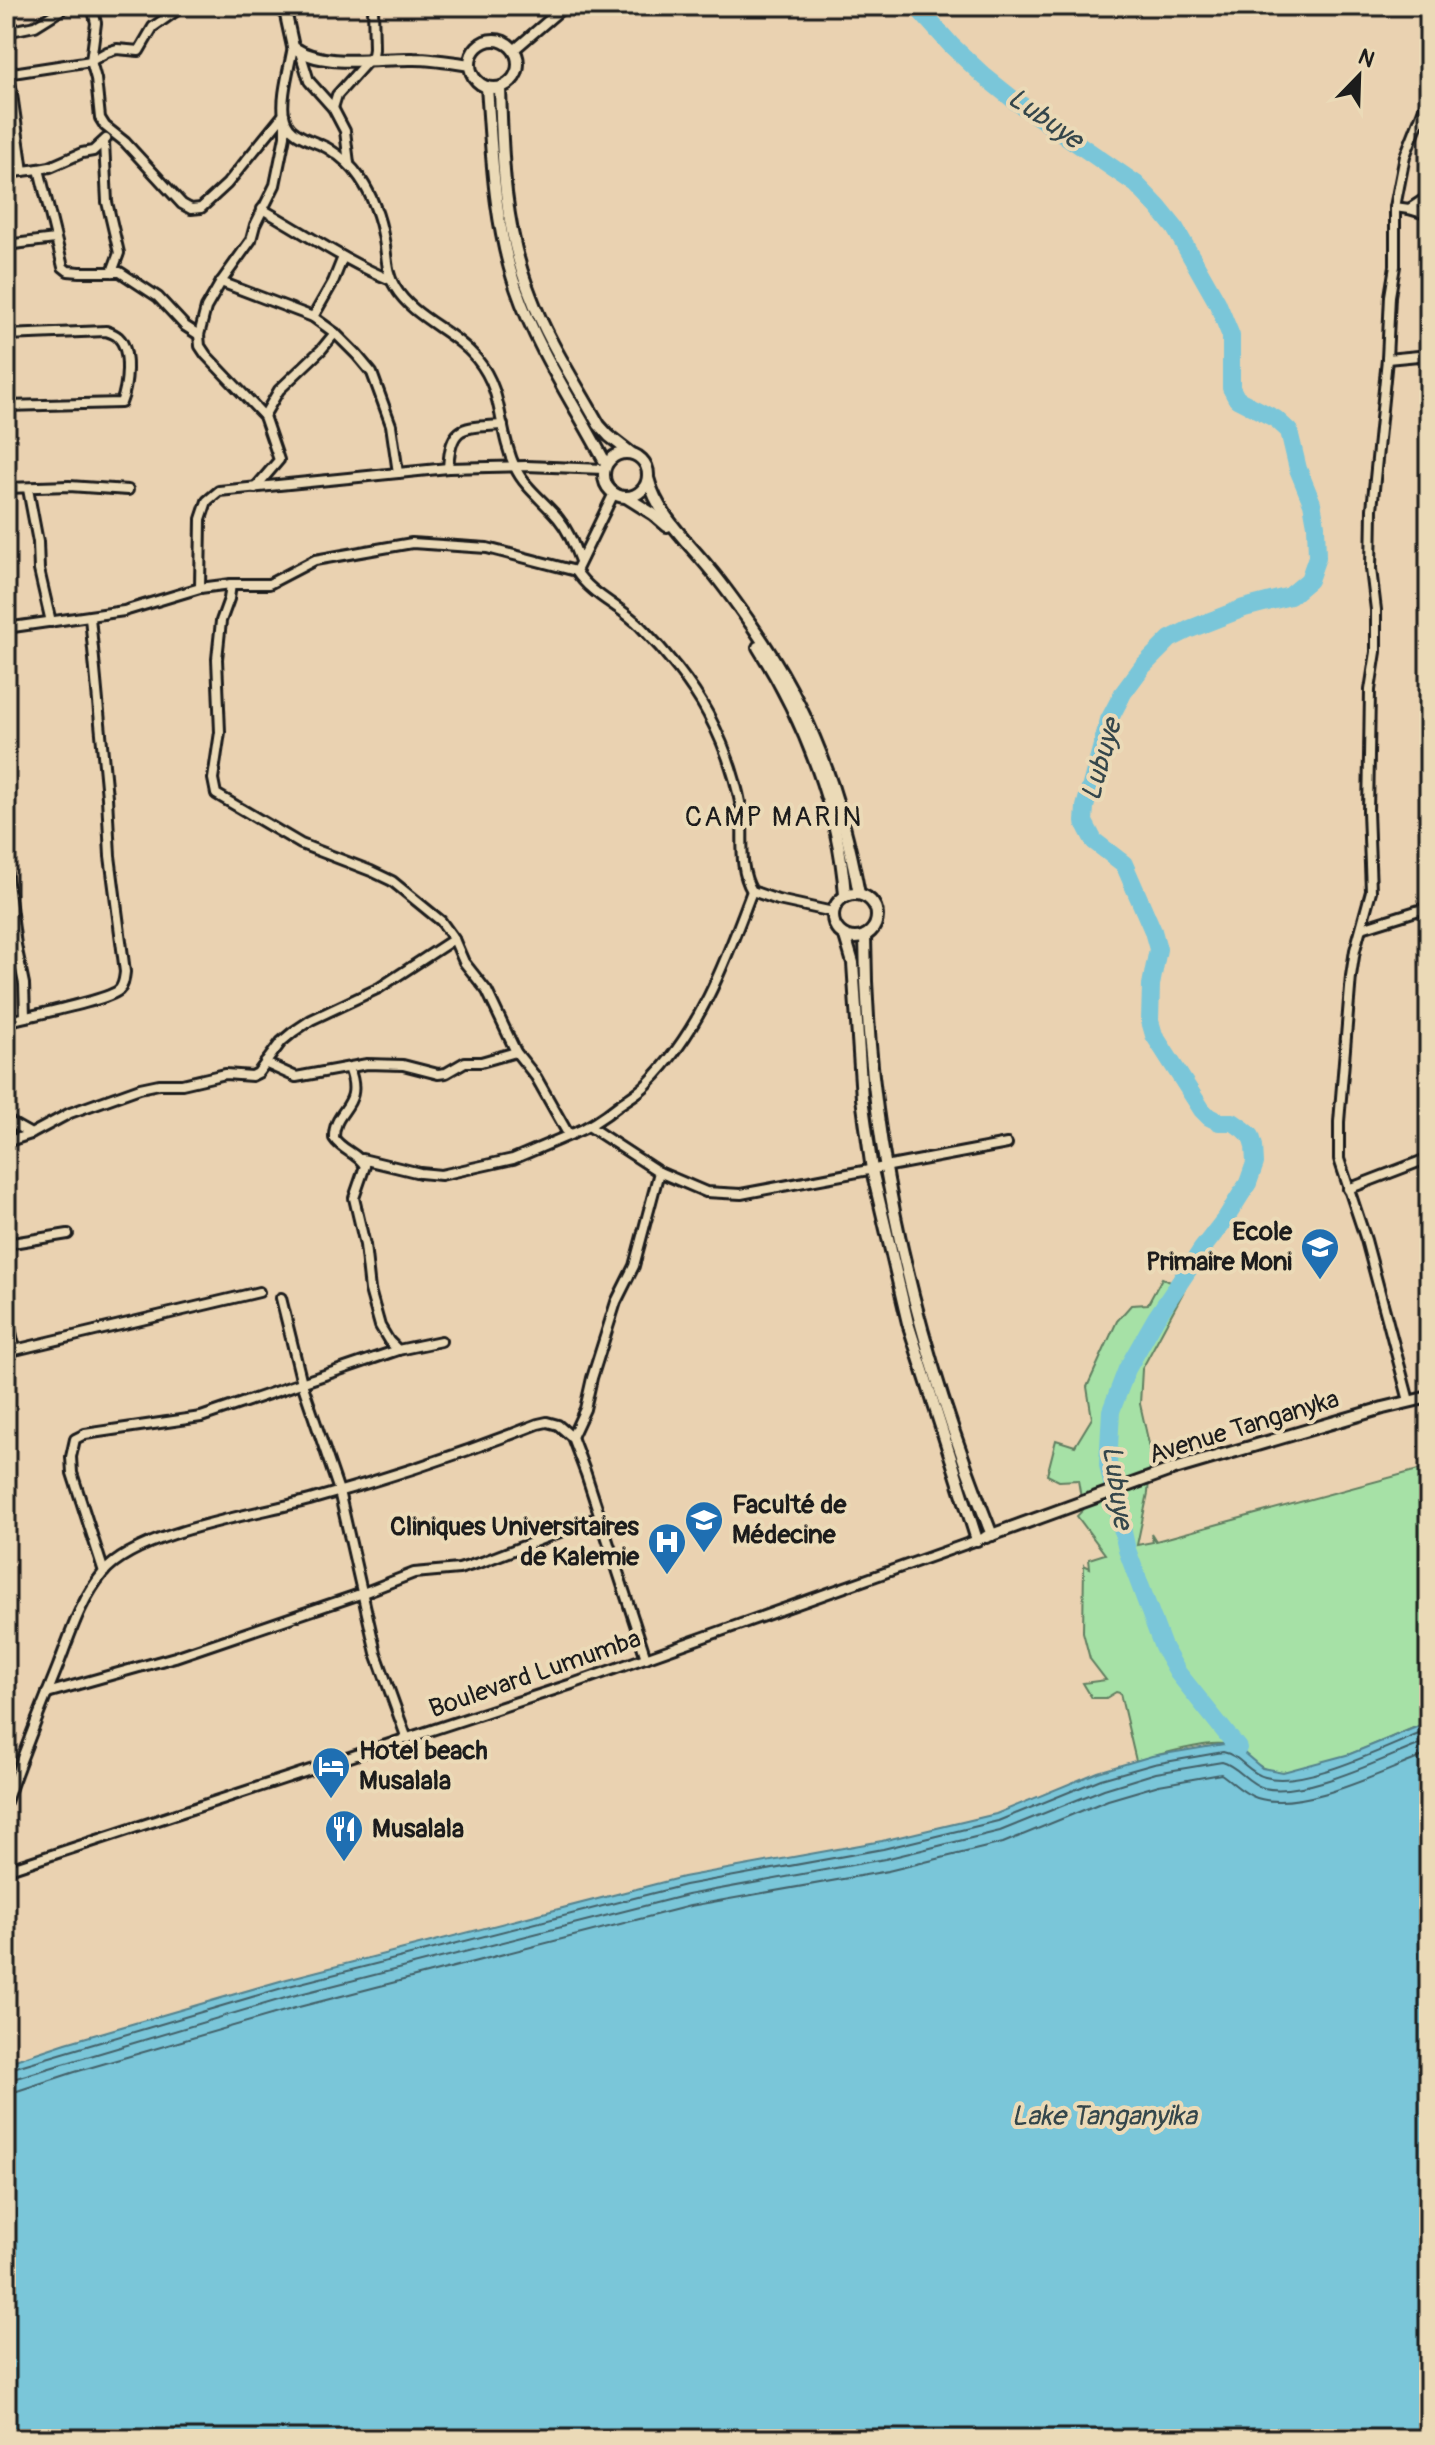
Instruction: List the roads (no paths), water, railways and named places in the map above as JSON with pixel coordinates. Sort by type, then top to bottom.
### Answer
[{"type":"street","points":[[6,32],[35,26],[67,6]]},
{"type":"street","points":[[92,6],[96,23],[91,61],[100,118],[110,132],[125,142],[182,204],[191,209],[201,208],[227,184],[284,117]]},
{"type":"street","points":[[23,171],[8,73],[91,61],[117,49],[139,51],[153,27],[183,6]]},
{"type":"street","points":[[333,108],[337,95],[370,60],[374,49],[373,6]]},
{"type":"street","points":[[514,50],[565,6]]},
{"type":"street","points":[[286,7],[288,32],[309,81],[333,108],[345,131],[349,163]]},
{"type":"street","points":[[490,40],[507,44],[514,50],[517,73],[500,88],[487,87],[472,75],[470,65],[475,49],[490,40]]},
{"type":"street","points":[[296,49],[308,56],[328,59],[416,59],[470,65]]},
{"type":"street","points":[[254,488],[279,460],[264,416],[206,355],[200,346],[199,335],[206,308],[251,240],[275,185],[285,136],[284,117],[296,49]]},
{"type":"street","points":[[487,87],[496,191],[507,254],[529,319],[605,466],[605,482],[614,493],[626,497],[665,524],[751,634],[770,665],[795,716],[826,799],[839,849],[845,895]]},
{"type":"street","points":[[500,88],[502,153],[508,203],[519,263],[542,324],[599,425],[644,462],[659,508],[711,570],[777,663],[810,723],[839,803],[859,894]]},
{"type":"street","points":[[1409,1401],[1366,1240],[1339,1159],[1341,1083],[1351,976],[1371,891],[1368,784],[1370,690],[1376,652],[1376,610],[1371,569],[1372,522],[1397,243],[1395,207],[1401,189],[1405,156],[1429,95]]},
{"type":"street","points":[[284,117],[294,132],[349,163],[374,201],[391,280],[397,291],[413,308],[458,339],[480,362],[498,397],[514,466],[520,477],[560,519],[570,534],[580,561]]},
{"type":"street","points":[[6,173],[50,167],[93,151],[110,132]]},
{"type":"street","points":[[104,142],[107,202],[119,253],[112,272]]},
{"type":"street","points":[[39,169],[63,267],[68,271],[120,272],[158,297],[185,326],[199,335]]},
{"type":"street","points":[[1409,209],[1429,196]]},
{"type":"street","points":[[1395,207],[1429,215]]},
{"type":"street","points":[[262,209],[356,266],[391,280]]},
{"type":"street","points":[[6,245],[55,239]]},
{"type":"street","points":[[313,317],[343,257]]},
{"type":"street","points":[[221,282],[313,317],[335,333],[372,373],[391,425],[398,473]]},
{"type":"street","points":[[6,335],[106,331],[117,336],[123,344],[127,366],[126,388],[121,403],[6,405]]},
{"type":"street","points":[[264,416],[279,390],[335,333]]},
{"type":"street","points":[[1387,359],[1429,355]]},
{"type":"street","points":[[448,468],[454,436],[465,427],[503,425]]},
{"type":"street","points":[[200,588],[201,519],[207,501],[219,491],[448,468],[605,466],[621,453],[631,453]]},
{"type":"street","points":[[626,497],[641,491],[648,478]]},
{"type":"street","points":[[6,488],[69,486],[128,490]]},
{"type":"street","points":[[28,489],[39,570],[51,622]]},
{"type":"street","points":[[576,571],[614,493]]},
{"type":"street","points":[[6,628],[124,611],[200,588],[269,584],[315,560],[412,543],[487,548],[576,571],[592,591],[642,627],[682,674],[709,717],[725,752],[741,806],[743,869],[752,891],[833,912]]},
{"type":"street","points":[[231,584],[221,621],[217,659],[220,732],[213,779],[216,794],[301,844],[392,881],[441,921],[454,939],[464,962],[487,991],[516,1052],[526,1061],[567,1132],[572,1134]]},
{"type":"street","points":[[6,1022],[117,992],[123,986],[90,617]]},
{"type":"street","points":[[6,868],[24,984],[25,1016]]},
{"type":"street","points":[[361,1159],[441,1175],[513,1159],[590,1127],[647,1085],[684,1040],[704,1007],[729,954],[752,891]]},
{"type":"street","points":[[845,936],[865,936],[875,928],[879,914],[869,898],[859,894],[845,895],[837,902],[833,922],[845,936],[853,963],[862,1098],[872,1170],[908,1323],[984,1538]]},
{"type":"street","points":[[1362,928],[1429,907]]},
{"type":"street","points":[[865,936],[866,994],[875,1092],[896,1221],[930,1357],[984,1538]]},
{"type":"street","points":[[6,1142],[31,1134],[70,1113],[140,1088],[182,1084],[225,1074],[252,1076],[258,1073],[281,1042],[311,1020],[379,988],[454,939]]},
{"type":"street","points":[[265,1063],[296,1077],[367,1064],[403,1065],[438,1074],[465,1062],[481,1062],[516,1052]]},
{"type":"street","points":[[349,1068],[355,1091],[336,1125],[334,1138],[340,1147],[350,1150],[365,1166],[354,1198],[365,1245],[370,1290],[380,1326],[398,1350]]},
{"type":"street","points":[[6,1120],[31,1134]]},
{"type":"street","points":[[590,1127],[659,1172],[706,1192],[741,1194],[1007,1144]]},
{"type":"street","points":[[1348,1189],[1429,1158]]},
{"type":"street","points":[[572,1437],[585,1409],[616,1302],[634,1266],[659,1172]]},
{"type":"street","points":[[6,1244],[68,1234]]},
{"type":"street","points":[[6,1310],[15,1350],[259,1292]]},
{"type":"street","points":[[281,1298],[302,1383],[339,1491],[376,1653],[407,1739]]},
{"type":"street","points":[[104,1572],[72,1473],[71,1457],[75,1439],[85,1434],[201,1417],[398,1350],[441,1341]]},
{"type":"street","name":"Avenue Tanganyka","points":[[984,1538],[1168,1471],[1429,1397]]},
{"type":"street","points":[[6,1802],[86,1600],[104,1572],[123,1557],[153,1541],[339,1491],[482,1446],[538,1424],[547,1422],[558,1425],[572,1437],[646,1658]]},
{"type":"street","points":[[47,1693],[175,1657],[414,1573],[459,1569],[482,1562],[599,1517]]},
{"type":"street","name":"Boulevard Lumumba","points":[[6,1870],[646,1658],[984,1538]]},
{"type":"water","name":"Lake Tanganyika","points":[[1429,1722],[1429,2439],[6,2439],[6,2063],[287,1979],[683,1877],[882,1841],[996,1814],[1098,1772],[1152,1756],[1224,1744],[1238,1748],[1262,1768],[1283,1772],[1350,1754]]},
{"type":"waterway","name":"Lubuye","points":[[916,6],[984,76],[1136,184],[1175,228],[1217,302],[1231,336],[1231,388],[1237,399],[1276,419],[1289,431],[1298,469],[1312,503],[1317,557],[1309,580],[1290,596],[1244,608],[1170,639],[1143,666],[1123,693],[1109,720],[1085,807],[1084,822],[1094,841],[1124,864],[1153,931],[1158,949],[1151,985],[1150,1021],[1154,1035],[1202,1110],[1219,1122],[1233,1122],[1251,1136],[1254,1146],[1255,1163],[1248,1183],[1156,1318],[1127,1369],[1111,1411],[1108,1465],[1127,1550],[1163,1647],[1178,1673],[1238,1748]]},
{"type":"place","name":"Ecole Primaire Moni","points":[[1320,1281]]},
{"type":"place","name":"Faculté de Médecine","points":[[704,1554]]},
{"type":"place","name":"Cliniques Universitaires de Kalemie","points":[[667,1576]]},
{"type":"place","name":"Hotel beach Musalala","points":[[331,1800]]},
{"type":"place","name":"Musalala","points":[[344,1863]]},
{"type":"district","name":"CAMP MARIN","points":[[774,817]]}]
